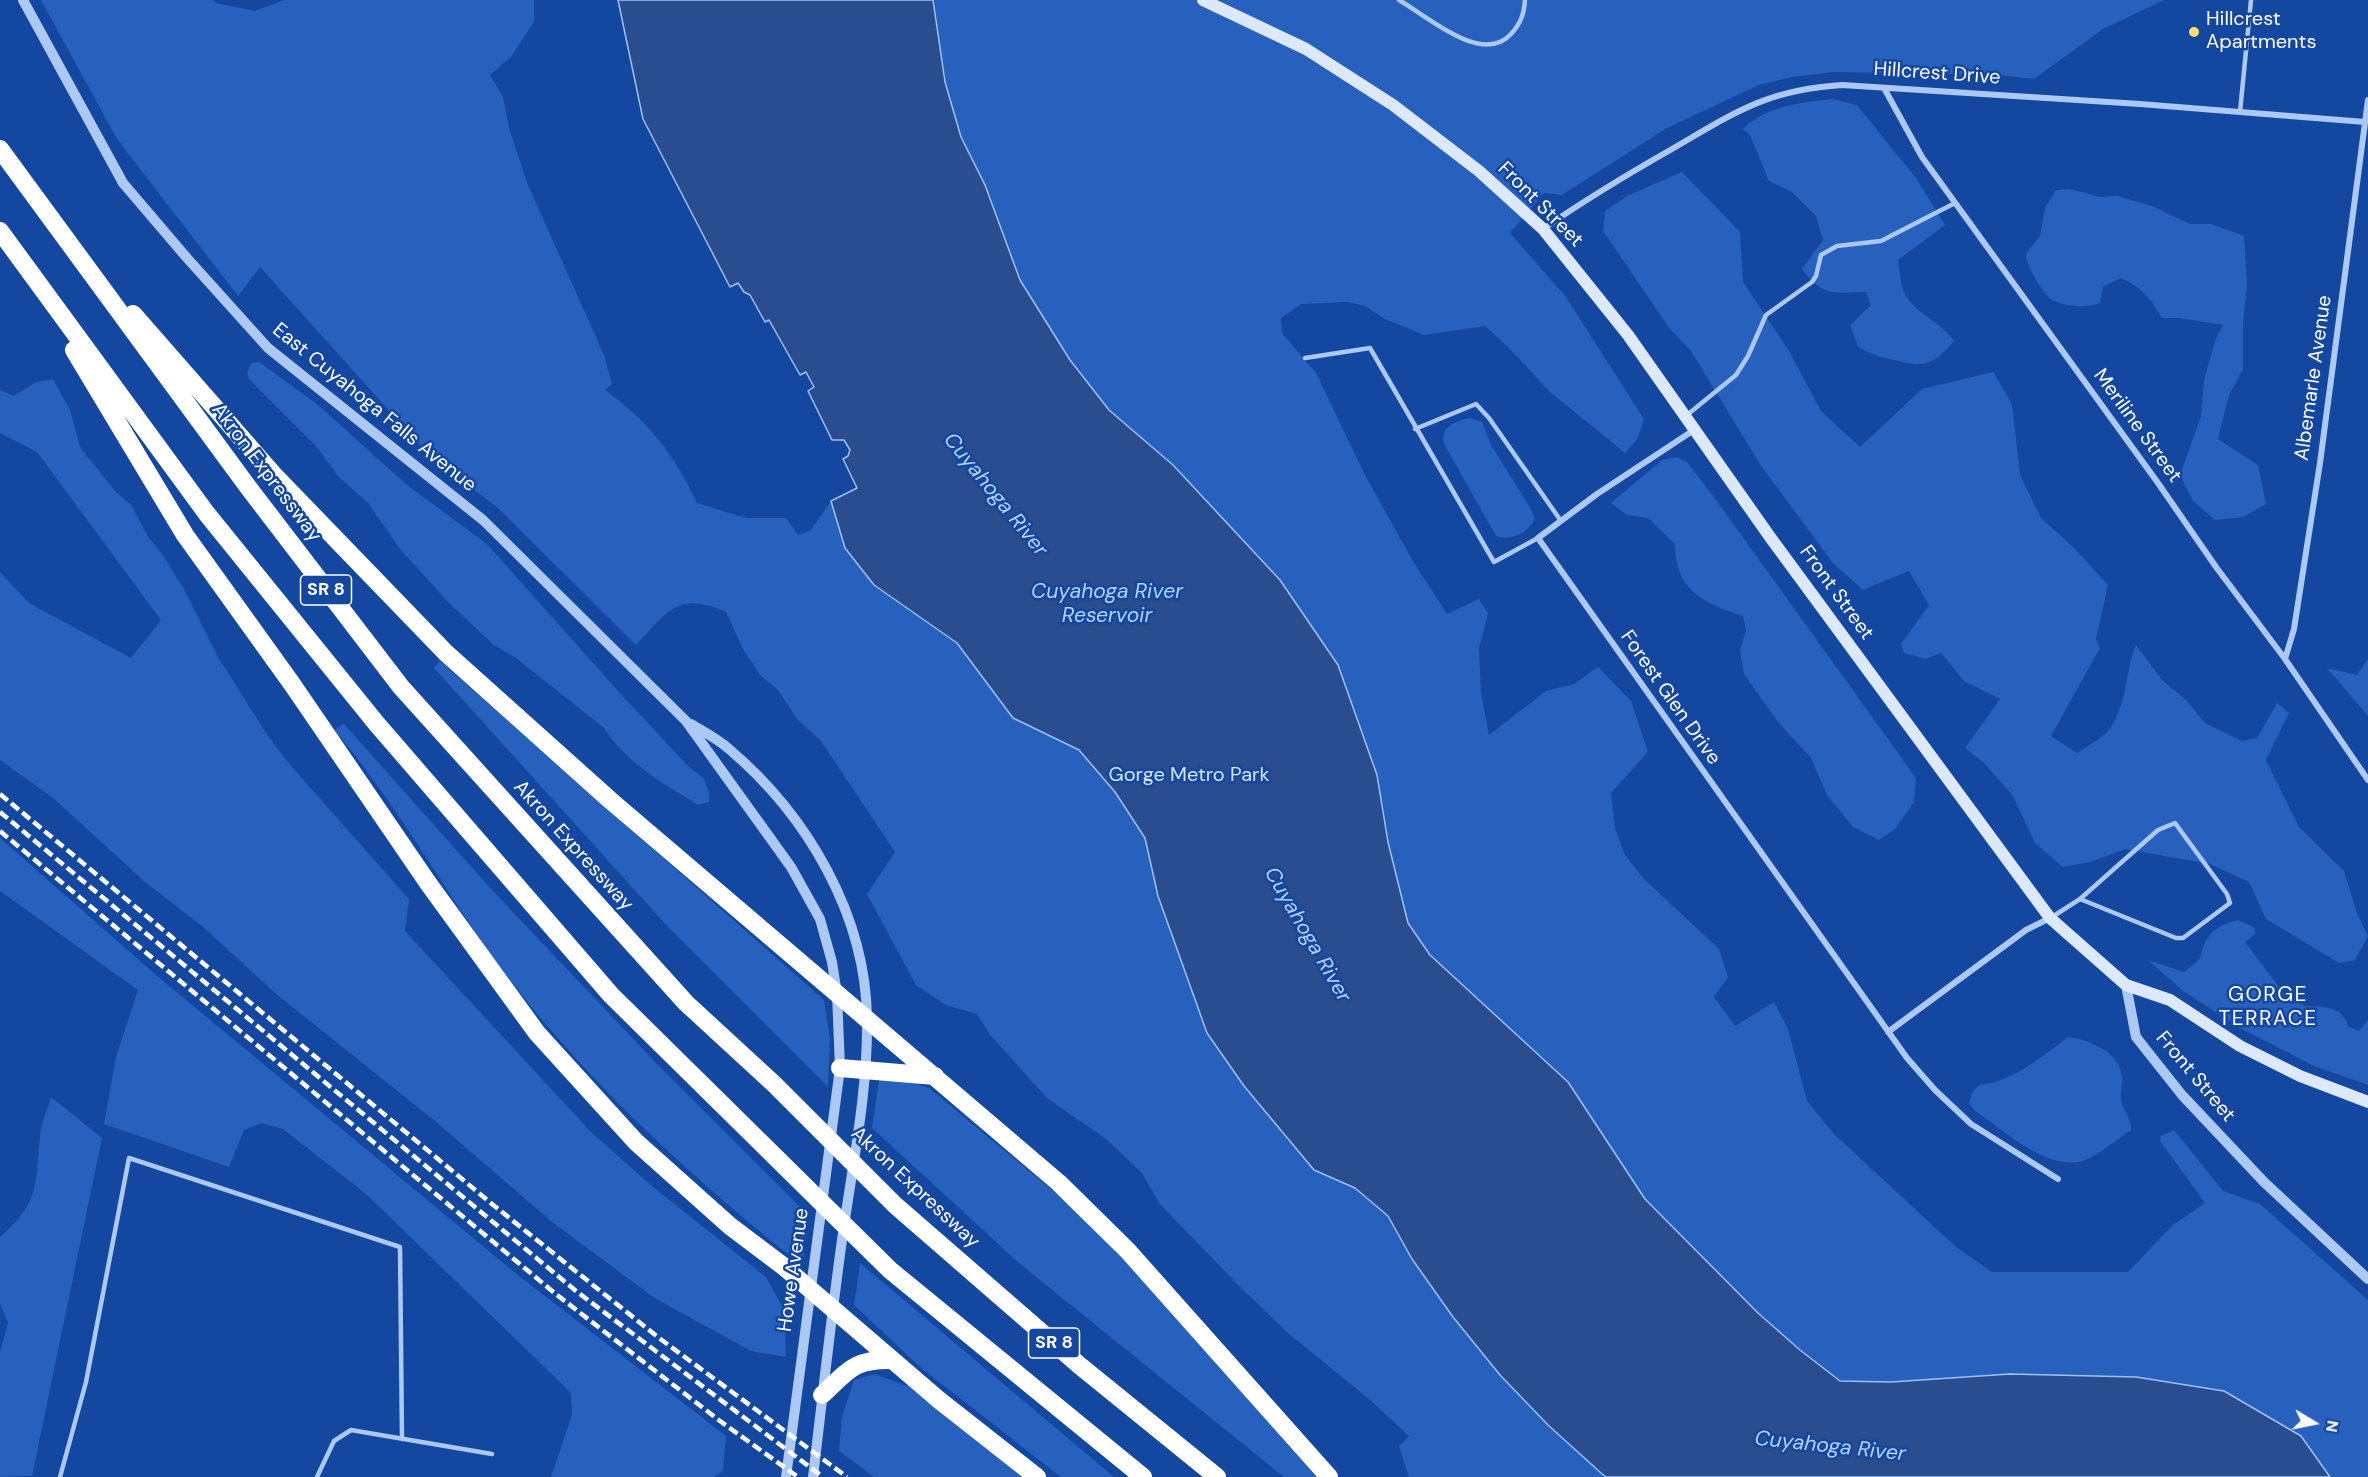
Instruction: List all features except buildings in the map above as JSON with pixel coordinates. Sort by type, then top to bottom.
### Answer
[{"type":"highway","name":"Akron Expressway","points":[[0,149],[248,487],[401,687],[687,1003],[774,1084],[895,1205],[1079,1365],[1217,1477]]},
{"type":"highway","points":[[47,216],[273,474],[446,653],[838,1003],[867,1017],[1059,1183],[1128,1251],[1329,1477]]},
{"type":"highway","name":"SR 8","points":[[0,231],[207,514],[376,723],[611,995],[890,1270],[1143,1477]]},
{"type":"highway","points":[[14,251],[185,536],[292,684],[503,989],[551,1049],[636,1142],[730,1226],[809,1288],[939,1400],[1037,1477]]},
{"type":"highway","points":[[840,1068],[935,1076]]},
{"type":"highway","points":[[822,1395],[855,1364],[873,1359],[892,1360]]},
{"type":"main road","name":"Front Street","points":[[1203,0],[1306,49],[1393,105],[1479,171],[1543,229],[1629,335],[1694,430],[1875,682],[2050,918],[2126,984]]},
{"type":"main road","points":[[2126,984],[2170,1000],[2240,1046],[2300,1076],[2368,1102]]},
{"type":"street","name":"East Cuyahoga Falls Avenue","points":[[23,0],[123,183],[268,348],[483,520],[686,721],[791,867],[820,919],[832,962],[838,1003]]},
{"type":"street","name":"Hillcrest Drive","points":[[1543,229],[1608,185],[1735,111],[1762,100],[1805,88],[1842,85],[2365,122]]},
{"type":"street","name":"Meriline Street","points":[[1884,88],[1923,157],[1955,203],[2158,483],[2216,567],[2285,659],[2368,780]]},
{"type":"street","name":"Albemarle Avenue","points":[[2285,659],[2294,629],[2320,463],[2368,100]]},
{"type":"street","points":[[1538,538],[1694,430]]},
{"type":"street","name":"Forest Glen Drive","points":[[1538,538],[1888,1032],[1935,1090],[1971,1124],[2058,1179]]},
{"type":"street","name":"East Cuyahoga Falls Avenue","points":[[686,721],[728,747],[776,793],[814,847],[832,881],[860,957],[867,1017],[866,1070]]},
{"type":"street","points":[[1888,1032],[2026,930],[2050,918]]},
{"type":"street","name":"Front Street","points":[[2126,984],[2136,1037],[2182,1095],[2264,1182],[2368,1279]]},
{"type":"street","name":"Howe Avenue","points":[[786,1477],[809,1288],[840,1068],[838,1003]]},
{"type":"street","points":[[813,1477],[833,1308],[866,1070]]},
{"type":"lane","points":[[1399,0],[1464,40],[1487,46],[1508,38],[1518,27],[1524,14],[1525,0]]},
{"type":"lane","points":[[2240,112],[2251,0]]},
{"type":"lane","points":[[1685,416],[1736,375],[1748,356],[1766,315],[1812,282],[1816,276],[1821,255],[1837,246],[1881,241],[1901,233],[1955,203]]},
{"type":"lane","points":[[1305,358],[1370,348],[1494,562],[1538,538]]},
{"type":"lane","points":[[1416,429],[1476,404],[1489,418],[1561,521]]},
{"type":"lane","points":[[2050,918],[2080,899],[2158,830],[2175,823],[2227,894],[2230,903],[2184,938],[2176,938],[2080,899]]},
{"type":"lane","points":[[60,1477],[87,1382],[129,1158],[400,1247],[402,1439]]},
{"type":"lane","points":[[317,1477],[334,1441],[351,1430],[492,1454]]},
{"type":"green space","name":"Gorge Metro Park","points":[[41,0],[213,0],[216,3],[255,11],[284,0],[534,0],[534,22],[511,57],[490,75],[503,97],[509,128],[528,185],[604,355],[612,384],[605,390],[634,414],[659,440],[670,454],[697,503],[746,518],[786,518],[798,535],[811,530],[831,501],[857,488],[843,459],[848,456],[850,450],[844,440],[832,440],[808,391],[814,387],[806,372],[800,375],[769,320],[765,322],[750,295],[744,292],[738,283],[730,287],[643,119],[618,0],[2164,0],[2103,29],[2034,79],[1998,75],[1834,72],[1792,77],[1759,85],[1667,128],[1562,195],[1544,193],[1510,233],[1566,297],[1644,419],[1638,438],[1625,453],[1550,392],[1485,326],[1424,335],[1385,319],[1365,306],[1348,302],[1301,304],[1281,318],[1282,333],[1316,373],[1365,475],[1414,563],[1447,614],[1479,599],[1488,613],[1479,649],[1481,693],[1489,735],[1546,691],[1574,684],[1598,667],[1631,701],[1648,752],[1611,793],[1615,829],[1625,855],[1643,878],[1719,949],[1728,977],[1714,997],[1735,1026],[1774,1002],[1788,1029],[1807,1101],[1834,1134],[1956,1247],[1992,1272],[2128,1272],[2173,1225],[2205,1203],[2160,1141],[2161,1136],[2174,1130],[2223,1191],[2260,1204],[2368,1300],[2368,1477],[1409,1477],[1399,1446],[1409,1436],[1369,1399],[1289,1334],[1238,1285],[1159,1203],[1142,1173],[1106,1139],[1047,1098],[991,1036],[977,1014],[946,1005],[916,985],[867,894],[895,852],[821,741],[797,719],[778,690],[760,675],[743,649],[726,612],[696,603],[685,604],[665,614],[636,645],[498,508],[429,455],[260,267],[238,296],[117,139]]},
{"type":"green space","points":[[1833,99],[1857,105],[1916,178],[1945,225],[1898,260],[1905,294],[1915,307],[1949,334],[1954,341],[1942,354],[1931,361],[1911,364],[1875,355],[1858,347],[1850,325],[1871,305],[1866,292],[1837,293],[1823,289],[1816,285],[1802,269],[1823,240],[1816,216],[1792,192],[1769,181],[1750,135],[1743,129],[1762,115],[1785,106]]},
{"type":"green space","points":[[1682,172],[1740,232],[1743,282],[1789,351],[1821,411],[1860,447],[1922,389],[1993,372],[2012,404],[2020,475],[2041,518],[2074,548],[2108,585],[2096,639],[2100,648],[2051,736],[2077,753],[2108,731],[2120,708],[2136,645],[2162,680],[2185,699],[2205,723],[2242,741],[2257,738],[2277,703],[2289,713],[2266,760],[2299,827],[2344,871],[2357,913],[2368,936],[2355,960],[2339,963],[2266,919],[2249,882],[2210,864],[2125,849],[2090,862],[2063,867],[2035,843],[2013,796],[1984,763],[1965,748],[2000,699],[1964,681],[1941,653],[1926,659],[1904,653],[1901,644],[1929,605],[1909,571],[1863,590],[1833,563],[1761,466],[1691,351],[1670,329],[1603,231],[1605,211],[1629,195]]},
{"type":"green space","points":[[2070,189],[2100,197],[2117,196],[2152,206],[2190,224],[2211,224],[2244,236],[2247,284],[2243,324],[2243,369],[2229,395],[2218,439],[2258,465],[2266,504],[2243,517],[2215,520],[2193,501],[2180,475],[2201,416],[2204,380],[2216,338],[2223,325],[2179,318],[2162,318],[2145,294],[2121,278],[2103,287],[2100,303],[2083,306],[2065,305],[2054,301],[2045,294],[2036,280],[2026,254],[2040,236],[2045,208],[2056,190]]},
{"type":"green space","points":[[259,362],[317,404],[407,485],[487,544],[619,692],[687,765],[704,779],[709,792],[709,802],[698,805],[646,772],[623,752],[604,728],[516,658],[494,645],[449,603],[400,549],[368,503],[338,476],[316,446],[249,379],[247,372],[251,363]]},
{"type":"green space","points":[[53,379],[70,410],[80,447],[115,491],[132,506],[147,535],[184,589],[218,657],[268,736],[291,766],[409,899],[405,931],[592,1133],[653,1187],[766,1277],[785,1312],[786,1357],[751,1351],[656,1299],[552,1222],[435,1121],[275,993],[202,926],[145,882],[53,798],[0,760],[0,572],[29,603],[131,658],[161,620],[37,452],[0,433],[0,390],[14,396],[36,382]]},
{"type":"green space","points":[[1470,418],[1482,422],[1491,445],[1535,519],[1524,532],[1514,537],[1496,536],[1444,444],[1444,433],[1450,425]]},
{"type":"green space","points":[[1677,457],[1688,463],[1719,504],[1916,778],[1914,802],[1895,829],[1879,840],[1853,827],[1827,795],[1811,758],[1778,722],[1744,674],[1740,651],[1746,631],[1743,616],[1716,606],[1694,592],[1680,573],[1675,544],[1648,518],[1627,515],[1611,503],[1662,460]]},
{"type":"green space","points":[[2368,659],[2368,716],[2327,668],[2357,675]]},
{"type":"green space","points":[[440,661],[824,1000],[830,1038],[828,1087],[668,927],[434,668]]},
{"type":"green space","points":[[344,724],[492,890],[657,1064],[808,1215],[803,1258],[786,1253],[707,1186],[631,1116],[560,1041],[495,960],[398,814],[334,730]]},
{"type":"green space","points":[[0,838],[156,975],[519,1276],[726,1436],[723,1471],[714,1477],[551,1477],[572,1414],[571,1393],[366,1194],[283,1129],[261,1123],[244,1130],[229,1167],[104,1124],[116,1057],[138,990],[0,891]]},
{"type":"green space","points":[[2238,920],[2253,927],[2256,933],[2245,942],[2289,1000],[2300,999],[2304,1006],[2331,1008],[2342,1014],[2348,1026],[2359,1031],[2368,1020],[2368,1085],[2314,1066],[2242,1029],[2183,991],[2148,960],[2184,972],[2200,959],[2212,933],[2223,925]]},
{"type":"green space","points":[[2068,1037],[2101,1048],[2109,1053],[2120,1067],[2121,1101],[2131,1130],[2088,1159],[2069,1163],[2040,1155],[2026,1147],[1975,1111],[1969,1103],[1972,1093],[1979,1085],[1992,1083],[2015,1074]]},
{"type":"green space","points":[[904,1079],[929,1088],[1063,1199],[1147,1283],[1316,1477],[1284,1477],[1020,1264],[872,1128],[879,1080]]},
{"type":"green space","points":[[51,1097],[102,1138],[32,1476],[0,1477],[0,1352],[8,1323],[0,1304],[0,1237],[14,1224],[30,1200],[37,1176],[41,1129]]},
{"type":"green space","points":[[860,1263],[1114,1477],[1061,1477],[920,1367],[854,1305]]},
{"type":"green space","points":[[875,1374],[910,1387],[1026,1477],[874,1477],[839,1451],[842,1417],[854,1380]]},
{"type":"water","name":"Cuyahoga River Reservoir","points":[[618,0],[933,0],[945,82],[961,137],[985,185],[1020,280],[1070,360],[1109,410],[1173,465],[1280,580],[1338,665],[1377,775],[1388,842],[1408,923],[1430,955],[1568,1082],[1645,1199],[1758,1313],[1800,1350],[1840,1381],[1891,1382],[2010,1374],[2136,1377],[2224,1391],[2301,1436],[2330,1477],[1606,1477],[1601,1473],[1548,1425],[1500,1375],[1453,1317],[1412,1259],[1388,1216],[1355,1188],[1314,1170],[1244,1086],[1207,1033],[1158,896],[1145,838],[1115,792],[1079,750],[1013,718],[957,643],[874,585],[845,548],[831,501],[857,488],[843,459],[848,456],[850,450],[844,440],[832,440],[808,391],[814,387],[806,372],[800,375],[769,320],[765,322],[750,295],[744,292],[738,283],[730,287],[643,119]]},
{"type":"railway","points":[[0,794],[492,1204],[659,1338],[847,1477]]},
{"type":"railway","points":[[0,812],[576,1291],[823,1477]]},
{"type":"railway","points":[[0,831],[557,1295],[720,1421],[798,1477]]},
{"type":"place","name":"Hillcrest Apartments","points":[[2194,32]]},
{"type":"district","name":"GORGE TERRACE","points":[[2268,1007]]},
{"type":"water label","name":"Cuyahoga River","points":[[995,495]]},
{"type":"water label","name":"Cuyahoga River","points":[[1307,935]]},
{"type":"water label","name":"Cuyahoga River","points":[[1830,1447]]}]
